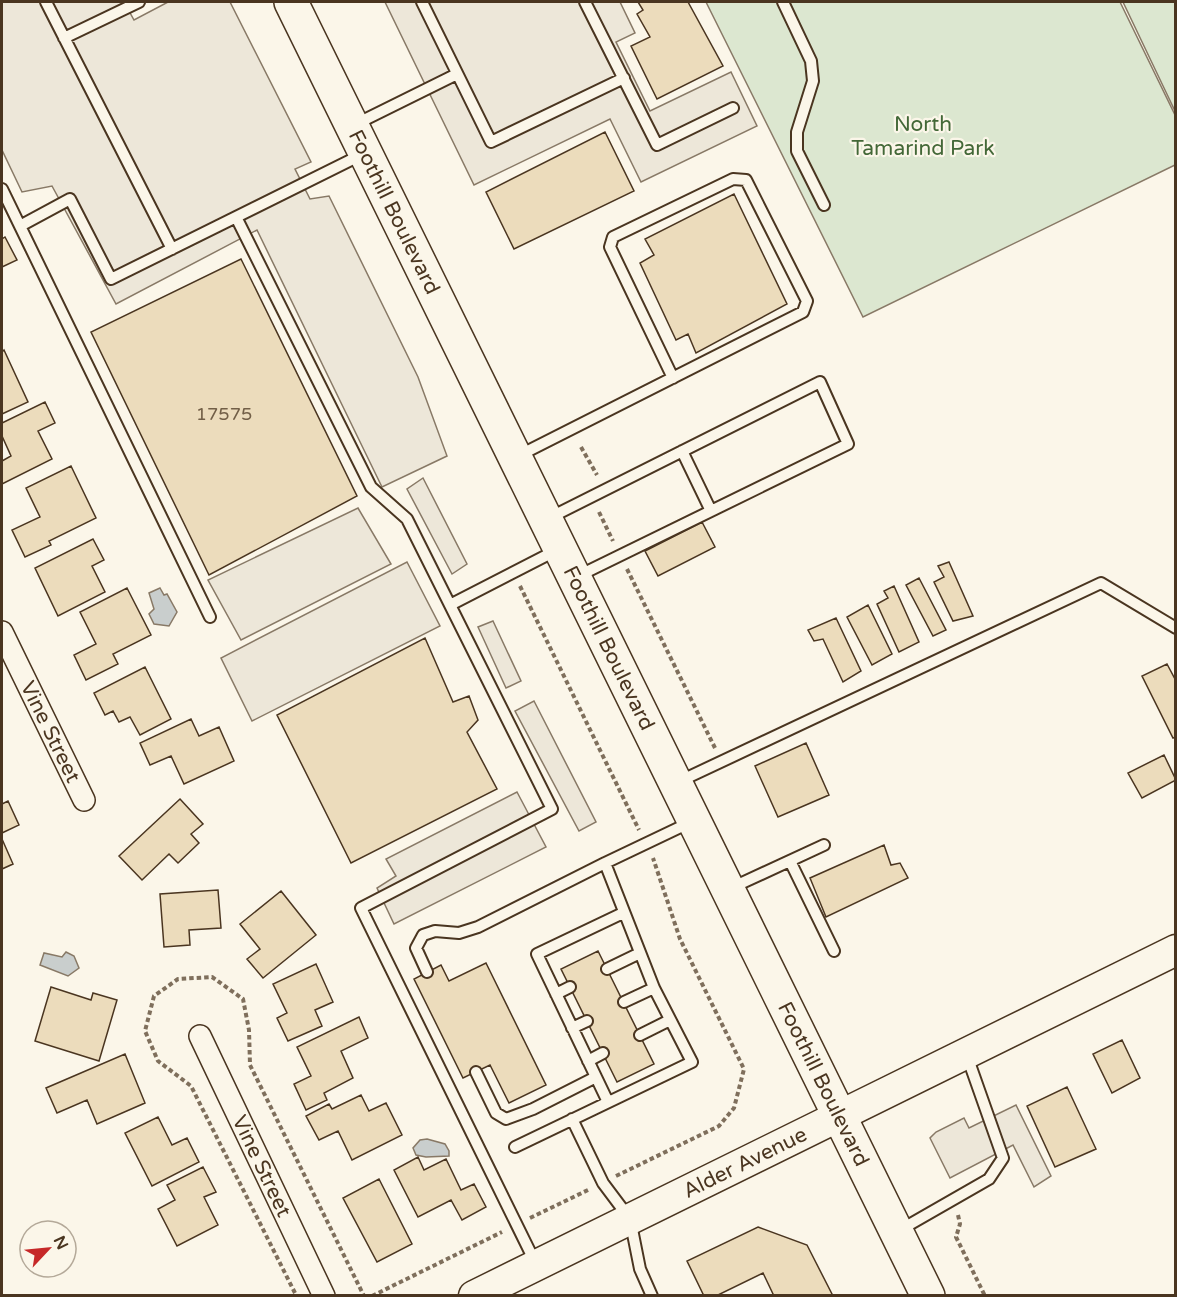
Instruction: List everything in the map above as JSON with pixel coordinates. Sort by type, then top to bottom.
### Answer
[{"type":"main road","name":"Foothill Boulevard","points":[[291,2],[928,1296]]},
{"type":"main road","name":"Alder Avenue","points":[[474,1296],[1176,950]]},
{"type":"street","name":"Vine Street","points":[[2,632],[84,800]]},
{"type":"street","name":"Vine Street","points":[[200,1036],[324,1296]]},
{"type":"lane","points":[[45,2],[172,249]]},
{"type":"lane","points":[[64,39],[126,4],[139,2]]},
{"type":"lane","points":[[422,2],[491,142],[624,78]]},
{"type":"lane","points":[[585,2],[657,145],[733,108]]},
{"type":"lane","points":[[783,2],[812,61],[813,81],[796,132],[797,151],[824,205]]},
{"type":"lane","points":[[20,226],[70,199],[111,279],[236,217],[359,140],[457,74]]},
{"type":"lane","points":[[515,457],[673,378],[803,312],[807,302],[746,180],[733,179],[613,237],[610,247],[673,378]]},
{"type":"lane","points":[[2,189],[210,617]]},
{"type":"lane","points":[[236,217],[371,487],[407,519],[552,808],[361,908],[536,1265]]},
{"type":"lane","points":[[450,605],[553,534],[592,497],[820,382],[848,444],[574,578]]},
{"type":"lane","points":[[682,451],[711,511]]},
{"type":"lane","points":[[675,783],[1101,583],[1176,628]]},
{"type":"lane","points":[[427,972],[416,948],[423,935],[435,931],[459,933],[478,927],[694,820]]},
{"type":"lane","points":[[728,889],[824,845]]},
{"type":"lane","points":[[790,861],[834,951]]},
{"type":"lane","points":[[515,1147],[692,1062],[654,988],[605,863]]},
{"type":"lane","points":[[608,1102],[537,954],[623,913]]},
{"type":"lane","points":[[607,969],[640,953]]},
{"type":"lane","points":[[556,994],[570,987]]},
{"type":"lane","points":[[624,1002],[654,988]]},
{"type":"lane","points":[[640,1035],[670,1020]]},
{"type":"lane","points":[[572,1028],[587,1021]]},
{"type":"lane","points":[[588,1061],[603,1053]]},
{"type":"lane","points":[[897,1232],[989,1179],[1003,1158],[966,1054]]},
{"type":"lane","points":[[476,1072],[496,1113],[506,1119],[532,1109],[596,1077]]},
{"type":"lane","points":[[572,1119],[603,1183],[630,1219],[640,1269],[652,1296]]},
{"type":"path","points":[[581,447],[599,477],[589,491],[722,761]]},
{"type":"path","points":[[953,1200],[960,1224],[956,1237],[985,1296]]},
{"type":"green space","name":"North Tamarind Park","points":[[706,2],[1120,2],[1175,115],[1175,165],[863,317]]},
{"type":"green space","points":[[1123,2],[1175,2],[1175,111]]},
{"type":"shaded area","points":[[2,2],[124,2],[134,20],[168,2],[230,2],[311,162],[295,169],[310,199],[329,196],[418,377],[447,456],[382,487],[257,230],[116,304],[52,186],[22,192],[2,150]]},
{"type":"shaded area","points":[[385,2],[620,2],[635,33],[616,42],[650,111],[731,72],[757,126],[641,182],[610,119],[474,185]]},
{"type":"shaded area","points":[[423,478],[467,564],[452,574],[407,489]]},
{"type":"shaded area","points":[[358,508],[391,564],[241,640],[208,580]]},
{"type":"shaded area","points":[[407,562],[440,626],[252,721],[221,658]]},
{"type":"shaded area","points":[[160,588],[164,595],[167,594],[177,612],[169,626],[154,624],[149,614],[154,609],[149,593]]},
{"type":"shaded area","points":[[493,621],[521,681],[506,688],[478,627]]},
{"type":"shaded area","points":[[534,701],[596,822],[579,831],[515,711]]},
{"type":"shaded area","points":[[517,792],[546,847],[394,924],[377,888],[396,876],[386,859]]},
{"type":"shaded area","points":[[66,952],[74,956],[79,968],[68,976],[40,965],[44,953],[62,957]]},
{"type":"shaded area","points":[[1016,1105],[1051,1176],[1034,1187],[1013,1145],[950,1178],[930,1138],[936,1132],[964,1118],[969,1128]]},
{"type":"shaded area","points":[[427,1139],[445,1144],[449,1156],[416,1155],[413,1148],[420,1140]]},
{"type":"building","points":[[638,2],[688,2],[723,66],[657,99],[631,46],[650,37],[637,14],[643,10]]},
{"type":"building","points":[[605,132],[634,191],[514,249],[486,192]]},
{"type":"building","points":[[734,194],[787,304],[696,353],[688,334],[676,340],[640,263],[654,255],[645,239]]},
{"type":"building","points":[[5,237],[17,260],[2,267],[2,239]]},
{"type":"building","points":[[241,259],[357,496],[209,575],[91,332]]},
{"type":"building","points":[[4,350],[28,402],[2,414],[2,352]]},
{"type":"building","points":[[45,402],[55,423],[38,431],[52,459],[2,484],[2,461],[11,456],[2,436],[2,423]]},
{"type":"building","points":[[71,466],[96,518],[49,541],[51,545],[25,557],[12,530],[40,517],[26,488]]},
{"type":"building","points":[[702,522],[715,547],[658,576],[645,551]]},
{"type":"building","points":[[93,539],[104,560],[92,566],[105,592],[58,616],[35,568]]},
{"type":"building","points":[[949,562],[973,616],[953,621],[934,582],[944,577],[938,566]]},
{"type":"building","points":[[919,578],[946,630],[933,636],[906,585]]},
{"type":"building","points":[[894,586],[919,642],[899,652],[877,604],[888,598],[884,591]]},
{"type":"building","points":[[127,588],[151,635],[113,654],[118,664],[86,680],[74,655],[96,644],[80,612]]},
{"type":"building","points":[[868,605],[892,654],[872,665],[847,617]]},
{"type":"building","points":[[836,618],[861,671],[843,682],[823,639],[814,641],[808,630]]},
{"type":"building","points":[[425,638],[453,702],[469,696],[478,720],[467,732],[497,789],[351,863],[277,715]]},
{"type":"building","points":[[1167,664],[1176,681],[1176,737],[1173,738],[1142,676]]},
{"type":"building","points":[[145,667],[171,719],[140,735],[130,717],[119,722],[113,711],[105,715],[94,693]]},
{"type":"building","points":[[191,719],[199,736],[219,727],[234,761],[184,784],[171,756],[150,765],[140,743]]},
{"type":"building","points":[[806,743],[829,795],[778,817],[755,766]]},
{"type":"building","points":[[1164,755],[1176,780],[1142,798],[1128,773]]},
{"type":"building","points":[[180,799],[203,824],[191,834],[199,843],[178,863],[169,854],[142,880],[119,856]]},
{"type":"building","points":[[8,801],[19,825],[2,833],[2,804]]},
{"type":"building","points":[[2,839],[13,864],[2,869]]},
{"type":"building","points":[[884,845],[891,865],[900,863],[908,878],[826,917],[810,878]]},
{"type":"building","points":[[218,890],[221,928],[189,930],[190,945],[164,947],[160,894]]},
{"type":"building","points":[[281,891],[316,935],[263,978],[247,959],[260,949],[240,924]]},
{"type":"building","points":[[598,951],[654,1064],[617,1082],[561,969]]},
{"type":"building","points":[[486,963],[546,1085],[509,1103],[490,1065],[463,1078],[414,979],[441,965],[449,981]]},
{"type":"building","points":[[316,964],[333,1002],[315,1010],[322,1026],[288,1041],[277,1018],[287,1013],[273,984]]},
{"type":"building","points":[[51,987],[91,1000],[93,993],[117,1000],[99,1061],[35,1041]]},
{"type":"building","points":[[359,1017],[368,1038],[341,1051],[353,1078],[324,1093],[327,1100],[306,1110],[294,1084],[311,1076],[297,1047]]},
{"type":"building","points":[[1122,1040],[1140,1078],[1112,1093],[1093,1054]]},
{"type":"building","points":[[125,1054],[145,1103],[97,1124],[87,1100],[57,1113],[46,1088]]},
{"type":"building","points":[[1067,1087],[1096,1149],[1055,1167],[1027,1106]]},
{"type":"building","points":[[361,1095],[369,1111],[386,1103],[402,1135],[352,1160],[338,1131],[319,1140],[306,1116],[329,1104],[332,1109]]},
{"type":"building","points":[[158,1117],[172,1145],[187,1138],[199,1162],[152,1186],[125,1133]]},
{"type":"building","points":[[418,1157],[424,1170],[446,1159],[461,1190],[474,1184],[486,1207],[462,1220],[451,1200],[418,1217],[394,1170]]},
{"type":"building","points":[[203,1167],[216,1192],[204,1197],[218,1225],[177,1246],[158,1209],[175,1200],[167,1185]]},
{"type":"building","points":[[379,1179],[412,1244],[377,1262],[343,1198]]},
{"type":"building","points":[[758,1227],[807,1245],[833,1296],[774,1296],[763,1273],[716,1296],[704,1296],[687,1261]]}]
